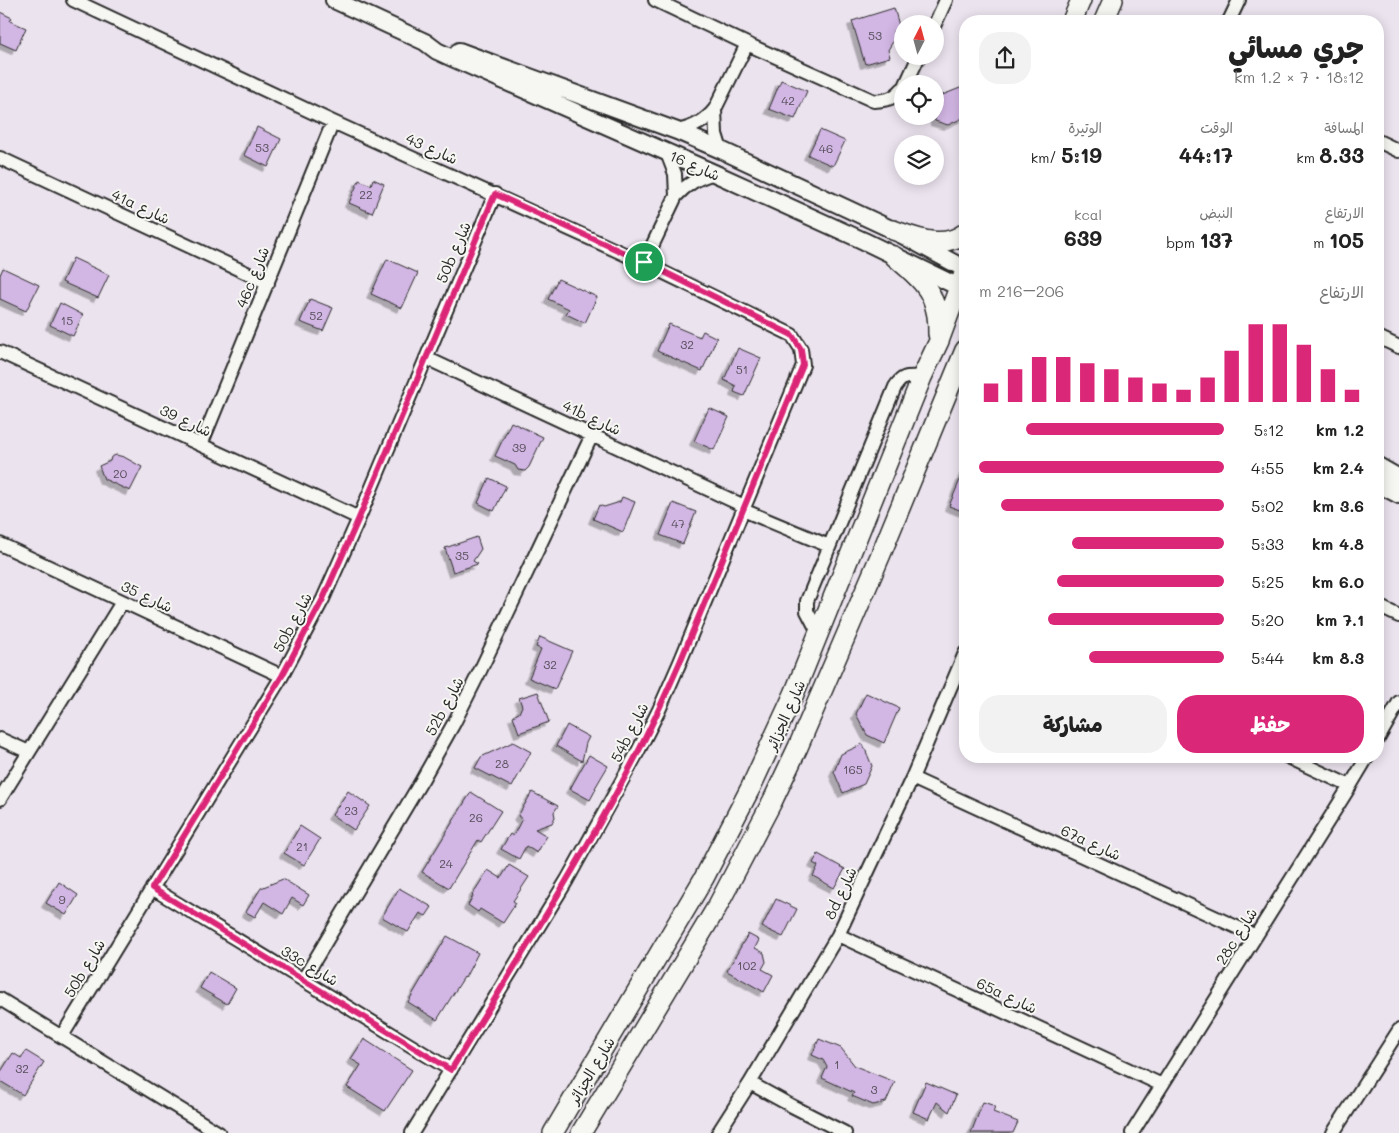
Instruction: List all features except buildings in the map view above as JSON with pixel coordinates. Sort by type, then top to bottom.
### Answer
[{"type":"main road","points":[[1075,15],[1081,0]]},
{"type":"main road","points":[[1107,15],[1114,0]]},
{"type":"main road","points":[[893,230],[932,242],[952,240],[959,236]]},
{"type":"main road","points":[[894,256],[924,284],[930,293],[936,311],[939,341]]},
{"type":"main road","name":"شارع الجزائر","points":[[553,1133],[668,941],[712,863],[774,741],[959,289]]},
{"type":"main road","name":"شارع الجزائر","points":[[582,1133],[717,907],[773,800],[798,747],[959,369]]},
{"type":"street","name":"شارع 43","points":[[73,0],[333,122],[644,262],[777,327]]},
{"type":"street","name":"شارع 16","points":[[334,0],[425,42],[450,57],[668,153],[894,256],[959,278]]},
{"type":"street","points":[[655,0],[874,101],[894,97]]},
{"type":"street","points":[[939,15],[946,0]]},
{"type":"street","points":[[1232,15],[1239,0]]},
{"type":"street","name":"شارع 16","points":[[425,42],[465,52],[677,131],[721,150],[893,230],[959,276]]},
{"type":"street","points":[[677,131],[694,127],[710,116],[747,44]]},
{"type":"street","points":[[715,109],[716,134],[721,150]]},
{"type":"street","name":"46c شارع","points":[[201,445],[333,122]]},
{"type":"street","points":[[1384,144],[1399,151]]},
{"type":"street","points":[[668,153],[675,174],[676,196]]},
{"type":"street","name":"41a شارع","points":[[0,158],[268,283]]},
{"type":"street","points":[[644,262],[676,196],[683,188],[703,176],[714,174]]},
{"type":"street","name":"50b شارع","points":[[62,1036],[282,676],[323,599],[495,194]]},
{"type":"street","name":"54b شارع","points":[[412,1133],[567,880],[659,710],[803,365],[801,349],[792,335],[777,327]]},
{"type":"street","points":[[1384,340],[1399,347]]},
{"type":"street","name":"شارع 39","points":[[0,352],[359,518]]},
{"type":"street","name":"41b شارع","points":[[426,358],[743,508],[829,546]]},
{"type":"street","points":[[819,634],[806,606],[829,546],[895,387],[899,380],[904,377],[922,377]]},
{"type":"street","name":"52b شارع","points":[[303,980],[418,788],[454,723],[592,435]]},
{"type":"street","points":[[1384,469],[1399,478]]},
{"type":"street","points":[[1384,487],[1399,495]]},
{"type":"street","name":"شارع 35","points":[[0,544],[282,676]]},
{"type":"street","points":[[0,799],[122,602]]},
{"type":"street","points":[[1384,609],[1399,616]]},
{"type":"street","name":"8d شارع","points":[[718,1133],[838,936],[912,778],[959,667]]},
{"type":"street","points":[[1384,728],[1399,702]]},
{"type":"street","points":[[0,739],[29,752]]},
{"type":"street","points":[[1301,763],[1350,786]]},
{"type":"street","name":"28c شارع","points":[[1132,1133],[1364,763]]},
{"type":"street","name":"67a شارع","points":[[912,778],[1256,936]]},
{"type":"street","name":"33c شارع","points":[[152,888],[451,1070]]},
{"type":"street","name":"65a شارع","points":[[838,936],[1162,1085]]},
{"type":"street","points":[[0,999],[219,1133]]},
{"type":"street","points":[[1333,1133],[1399,1030]]},
{"type":"street","points":[[750,1083],[790,1106],[845,1133]]},
{"type":"route","points":[[495,194],[644,262],[792,335],[801,349],[803,365],[659,710],[610,804],[567,880],[451,1070],[152,888],[282,676],[323,599],[495,194]]}]
